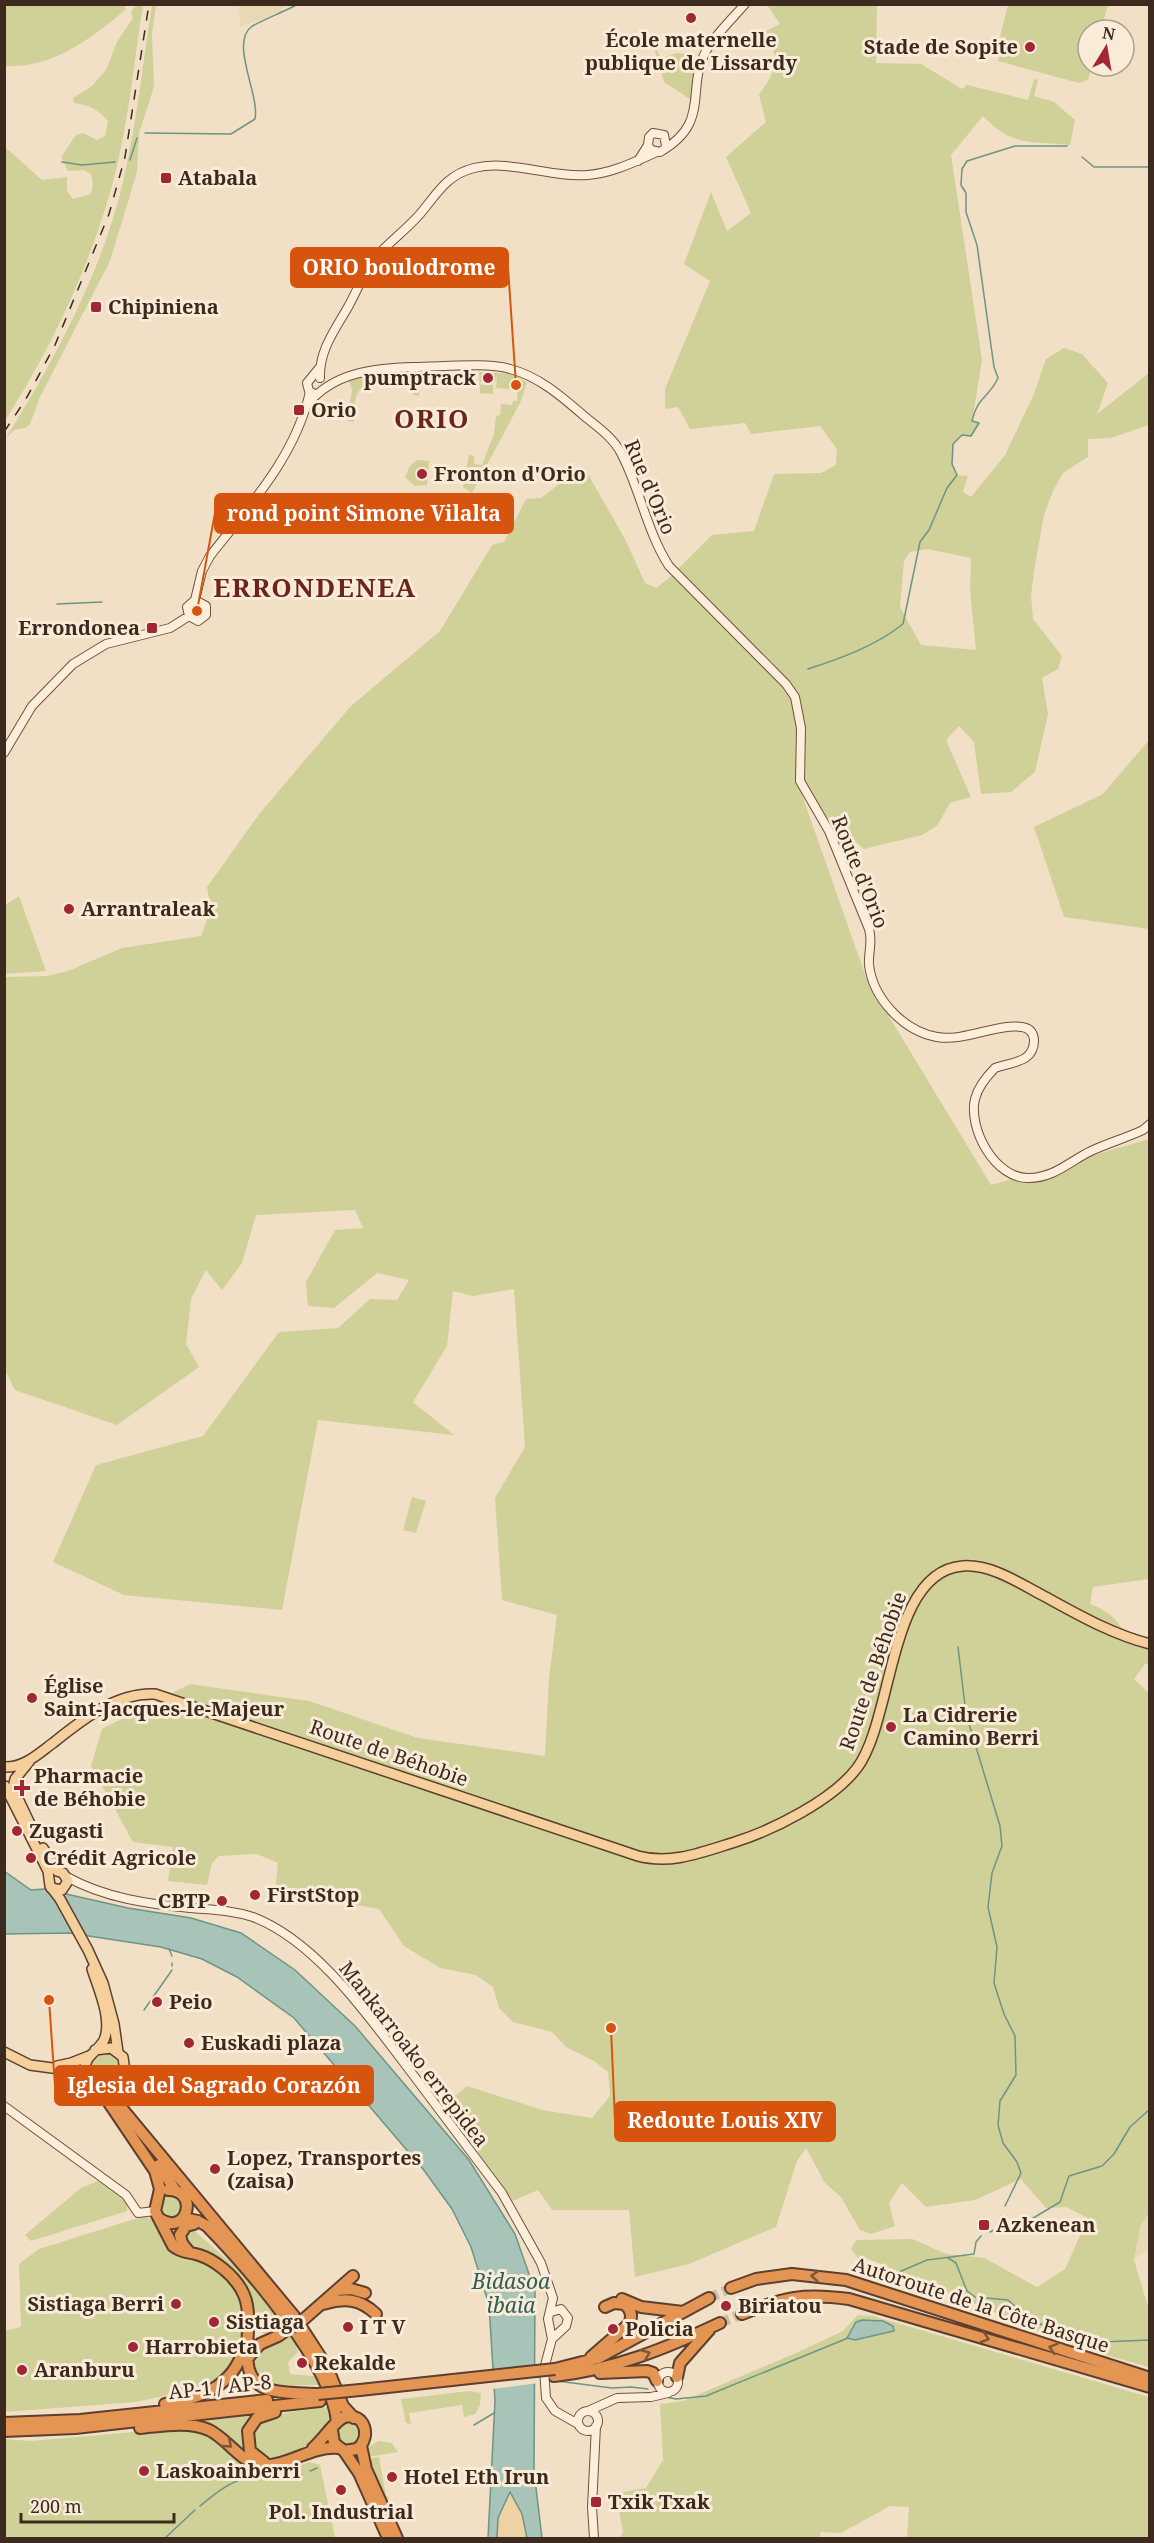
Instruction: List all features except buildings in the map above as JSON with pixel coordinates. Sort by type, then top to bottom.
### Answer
[{"type":"highway","points":[[116,2086],[119,2105],[175,2190],[216,2222]]},
{"type":"highway","points":[[99,2088],[151,2164],[159,2183],[157,2215],[173,2246],[214,2263],[237,2283],[247,2300],[250,2324],[246,2359],[250,2375],[265,2388],[319,2398]]},
{"type":"highway","points":[[119,2105],[304,2330],[327,2367],[343,2406],[361,2422],[366,2431],[361,2446],[366,2469],[397,2538]]},
{"type":"highway","points":[[158,2197],[164,2192],[175,2190]]},
{"type":"highway","points":[[187,2201],[188,2210],[174,2238],[190,2253]]},
{"type":"highway","points":[[157,2215],[168,2223],[181,2220],[203,2223],[297,2334],[325,2382],[335,2408],[333,2440],[359,2473],[388,2538]]},
{"type":"highway","points":[[190,2253],[180,2237],[184,2227],[191,2224],[199,2226],[225,2247]]},
{"type":"highway","name":"Autoroute de la Côte Basque","points":[[731,2289],[756,2279],[792,2274],[846,2280],[1149,2378]]},
{"type":"highway","points":[[246,2359],[256,2347],[304,2319],[353,2277]]},
{"type":"highway","points":[[337,2290],[351,2289],[365,2293]]},
{"type":"highway","name":"Autoroute de la Côte Basque","points":[[742,2314],[784,2298],[803,2295],[849,2299],[1149,2387]]},
{"type":"highway","points":[[587,2368],[709,2298]]},
{"type":"highway","points":[[320,2305],[348,2299],[360,2302],[376,2314]]},
{"type":"highway","points":[[587,2368],[630,2322],[631,2312],[624,2304],[608,2303],[625,2300],[641,2307],[683,2312]]},
{"type":"highway","points":[[250,2324],[258,2336],[273,2337]]},
{"type":"highway","points":[[77,2424],[193,2399],[212,2391],[228,2379],[236,2368],[250,2324]]},
{"type":"highway","points":[[587,2368],[639,2357],[716,2325],[680,2363],[677,2377]]},
{"type":"highway","points":[[587,2368],[647,2371],[653,2373],[657,2382]]},
{"type":"highway","name":"AP-1 / AP-8","points":[[4,2423],[77,2424],[587,2368]]},
{"type":"highway","name":"AP-1 / AP-8","points":[[4,2430],[304,2403],[319,2398]]},
{"type":"highway","points":[[279,2462],[262,2462],[253,2454],[247,2443],[249,2427],[264,2415],[304,2403]]},
{"type":"highway","points":[[309,2451],[344,2418],[354,2418]]},
{"type":"highway","points":[[77,2424],[198,2427],[219,2436],[250,2462],[265,2465],[309,2451],[341,2449],[353,2451],[361,2446]]},
{"type":"main road","points":[[195,600],[204,602],[206,615],[198,621],[189,616],[187,607],[195,600],[202,571],[210,556],[273,476],[289,449],[317,385],[328,339],[369,267],[420,214],[441,185],[454,175],[475,168],[496,166],[586,175],[612,171],[657,152],[686,130],[695,109],[700,67],[705,52],[745,4]]},
{"type":"main road","points":[[637,162],[653,133],[677,137]]},
{"type":"main road","points":[[664,135],[666,146]]},
{"type":"main road","points":[[648,145],[657,152]]},
{"type":"main road","name":"Rue d'Orio","points":[[317,385],[384,368],[504,368],[533,379],[557,393],[616,445],[647,514],[659,551],[669,566],[790,689]]},
{"type":"main road","points":[[4,753],[32,706],[73,664],[106,644],[170,628],[189,616]]},
{"type":"main road","name":"Route d'Orio","points":[[790,689],[795,697],[801,728],[800,781],[829,831],[869,929],[872,938],[870,969],[879,998],[890,1011],[934,1037],[954,1037],[1020,1026],[1031,1031],[1034,1036],[1034,1046],[1029,1055],[1015,1063],[995,1068],[977,1092],[974,1108],[978,1128],[981,1140],[993,1158],[1020,1178],[1043,1176],[1059,1171],[1090,1152],[1133,1135],[1149,1124]]},
{"type":"main road","name":"Route de Béhobie","points":[[6,1767],[21,1766],[76,1725],[120,1699],[139,1694],[155,1694],[649,1859],[682,1858],[716,1848],[783,1816],[858,1767],[870,1748],[909,1610],[927,1581],[943,1571],[963,1566],[988,1569],[1109,1631],[1149,1644]]},
{"type":"main road","name":"Route de Béhobie","points":[[9,1783],[31,1760]]},
{"type":"main road","points":[[6,1767],[14,1771],[9,1783],[53,1874],[66,1884]]},
{"type":"main road","points":[[4,2050],[30,2065],[67,2070],[99,2088],[116,2086],[123,2078],[126,2069],[124,2060],[118,2052],[110,2003],[96,1965],[63,1904],[48,1882],[53,1874]]},
{"type":"main road","points":[[51,1888],[59,1891],[66,1884]]},
{"type":"main road","points":[[63,1904],[66,1884]]},
{"type":"main road","name":"Mankarroako errepidea","points":[[66,1884],[80,1885],[136,1901],[226,1910],[246,1915],[274,1928],[322,1965],[357,2003],[502,2193],[541,2263],[553,2298],[561,2309]]},
{"type":"main road","points":[[80,1938],[103,2008],[106,2026],[104,2039],[92,2053],[84,2068],[89,2081]]},
{"type":"main road","points":[[4,2050],[46,2066],[71,2064],[107,2048],[118,2052]]},
{"type":"main road","points":[[4,2106],[128,2196],[138,2213],[157,2215]]},
{"type":"main road","name":"Mankarroako errepidea","points":[[551,2312],[553,2298]]},
{"type":"main road","points":[[552,2339],[567,2324],[568,2318],[561,2309],[551,2312],[548,2319],[552,2339],[545,2361],[544,2390],[550,2406],[578,2424],[596,2444]]},
{"type":"main road","points":[[551,2327],[561,2329]]},
{"type":"main road","points":[[563,2415],[580,2415],[622,2397],[645,2397],[668,2393],[677,2388],[677,2377],[666,2372],[657,2382],[653,2392],[645,2397]]},
{"type":"main road","points":[[657,2382],[662,2391],[668,2393]]},
{"type":"main road","points":[[594,2538],[592,2498],[596,2426],[602,2404]]},
{"type":"main road","points":[[588,2411],[597,2417]]},
{"type":"main road","points":[[578,2424],[580,2415]]},
{"type":"main road","points":[[586,2431],[596,2426]]},
{"type":"shaded area","points":[[239,4],[288,5],[268,17],[240,27]]},
{"type":"shaded area","points":[[1149,2211],[1149,2248],[1134,2260],[1140,2227]]},
{"type":"green space","points":[[123,4],[126,9],[100,31],[70,50],[39,62],[22,66],[5,66],[5,5]]},
{"type":"green space","points":[[137,5],[143,5],[126,119],[119,157],[100,226],[58,326],[6,419],[5,147],[42,180],[67,177],[67,191],[73,199],[91,194],[93,184],[91,174],[84,170],[68,171],[61,157],[76,135],[83,133],[97,140],[105,136],[108,121],[93,109],[74,103],[73,98],[92,86],[106,70],[117,42],[133,18],[131,11]]},
{"type":"green space","points":[[152,5],[156,5],[152,34],[154,87],[139,133],[137,172],[110,261],[40,397],[30,424],[25,428],[14,430],[6,438],[40,381],[72,320],[111,226],[130,147]]},
{"type":"green space","points":[[767,5],[877,5],[876,63],[921,64],[962,89],[967,85],[1028,100],[1034,79],[1038,80],[1034,96],[1054,102],[1075,120],[1070,145],[1022,141],[1013,138],[1003,133],[983,116],[951,155],[982,360],[972,421],[979,423],[971,436],[962,435],[953,444],[952,464],[957,475],[968,476],[963,492],[971,497],[1005,455],[1034,394],[1046,359],[1064,348],[1082,354],[1108,383],[1097,414],[1149,373],[1149,425],[1111,438],[1088,439],[1088,457],[1063,473],[1044,515],[1031,595],[1033,619],[1062,656],[1058,669],[1042,678],[1048,714],[1035,772],[1011,792],[981,794],[974,742],[959,726],[946,740],[971,797],[950,803],[937,826],[922,835],[864,849],[802,795],[867,980],[991,1185],[1149,1139],[1149,1579],[1093,1587],[1090,1604],[1114,1618],[1130,1642],[1149,1649],[1149,1663],[1145,1664],[1134,1679],[1150,1694],[1150,2211],[1140,2227],[1134,2260],[1149,2310],[1149,2367],[1077,2347],[864,2257],[859,2259],[851,2249],[856,2240],[912,2239],[947,2254],[984,2258],[1037,2287],[1065,2269],[1088,2218],[1066,2207],[1046,2208],[1021,2179],[975,2200],[926,2207],[902,2183],[889,2203],[895,2226],[871,2234],[860,2230],[841,2197],[825,2183],[806,2148],[797,2161],[776,2227],[689,2264],[635,2277],[629,2210],[552,2210],[538,2190],[513,2201],[444,2105],[467,2086],[542,2110],[592,2118],[610,2096],[608,2072],[594,2061],[566,2047],[552,2032],[513,2022],[499,2008],[493,1987],[476,1975],[440,1968],[404,1946],[379,1909],[339,1902],[274,1905],[278,1863],[257,1854],[219,1856],[212,1863],[207,1885],[168,1881],[173,1847],[133,1842],[91,1766],[102,1729],[190,1684],[309,1701],[418,1738],[545,1756],[549,1678],[557,1615],[502,1600],[495,1498],[525,1447],[514,1289],[473,1296],[453,1291],[447,1346],[413,1402],[454,1435],[318,1420],[282,1610],[124,1595],[53,1562],[96,1465],[203,1436],[279,1332],[338,1328],[370,1299],[397,1300],[409,1280],[377,1273],[334,1308],[308,1306],[306,1282],[335,1230],[363,1228],[355,1210],[256,1215],[242,1263],[222,1290],[206,1270],[191,1299],[186,1344],[199,1367],[117,1425],[15,1390],[5,1370],[5,977],[47,976],[68,971],[122,948],[201,936],[211,909],[207,887],[260,813],[350,707],[440,631],[492,545],[504,542],[526,499],[541,498],[584,467],[626,541],[645,583],[656,588],[712,535],[754,531],[774,474],[821,473],[836,465],[837,449],[820,426],[751,434],[745,423],[690,429],[678,407],[665,409],[665,389],[710,281],[684,264],[711,192],[727,231],[751,213],[726,157],[766,122],[759,95],[770,78],[775,58],[766,31],[780,24]],"holes":[[[927,549],[971,558],[970,591],[976,650],[921,645],[900,607],[904,561],[910,552]]]},
{"type":"green space","name":"Stade de Sopite","points":[[1008,5],[1108,5],[1104,18],[1076,18],[1076,78],[1089,78],[1079,83],[998,61],[1000,52],[992,52],[989,55],[972,52],[972,42],[999,41]]},
{"type":"green space","points":[[653,44],[661,58],[677,53],[688,54],[698,59],[693,101],[664,82]]},
{"type":"green space","points":[[378,372],[377,382],[363,388],[356,396],[354,422],[347,421],[352,390],[349,381]]},
{"type":"green space","points":[[429,372],[431,381],[420,381],[419,396],[413,395],[414,383],[386,377],[395,373]]},
{"type":"green space","points":[[479,372],[515,374],[527,383],[520,403],[472,493],[463,487],[469,455],[474,456],[474,464],[482,465],[494,434],[496,416],[500,415],[501,404],[512,405],[513,401],[517,401],[518,390],[496,388],[497,374],[495,382],[480,382],[481,385],[493,385],[493,394],[480,393]]},
{"type":"green space","name":"Fronton d'Orio","points":[[417,460],[429,461],[427,485],[415,486],[405,477],[410,466]]},
{"type":"green space","points":[[1149,740],[1149,929],[1064,917],[1034,827],[1103,794]]},
{"type":"green space","points":[[19,896],[46,971],[5,974],[5,905]]},
{"type":"green space","points":[[412,1497],[426,1501],[416,1533],[403,1530]]},
{"type":"green space","points":[[105,2052],[116,2057],[121,2068],[116,2079],[105,2084],[94,2079],[89,2068],[94,2057]]},
{"type":"green space","points":[[98,2181],[128,2202],[127,2211],[31,2241],[25,2235],[81,2188]]},
{"type":"green space","points":[[171,2195],[176,2196],[182,2202],[182,2212],[176,2218],[171,2219],[166,2218],[160,2212],[159,2207],[160,2202],[166,2196]]},
{"type":"green space","points":[[144,2216],[156,2221],[173,2252],[190,2261],[202,2261],[232,2282],[245,2312],[240,2353],[222,2377],[199,2388],[136,2402],[5,2412],[4,2331],[21,2327],[19,2264],[39,2249]]},
{"type":"green space","points":[[191,2228],[237,2268],[285,2326],[265,2334],[257,2330],[245,2285],[229,2267],[211,2255],[188,2245],[182,2238]]},
{"type":"green space","points":[[858,2315],[873,2316],[1149,2397],[1149,2538],[907,2538],[909,2507],[890,2506],[841,2533],[821,2532],[819,2538],[620,2538],[623,2532],[616,2493],[646,2488],[663,2460],[660,2404],[683,2401],[796,2353],[843,2331]]},
{"type":"green space","points":[[292,2334],[298,2352],[288,2362],[290,2374],[314,2376],[321,2385],[262,2385],[250,2371],[251,2356],[267,2344]]},
{"type":"green space","points":[[469,2391],[481,2393],[480,2405],[475,2414],[464,2417],[462,2405],[409,2413],[411,2424],[406,2423],[401,2399]]},
{"type":"green space","points":[[328,2407],[332,2420],[314,2444],[275,2458],[257,2455],[250,2434],[265,2420],[285,2413]]},
{"type":"green space","points":[[253,2415],[243,2436],[246,2453],[192,2421]]},
{"type":"green space","points":[[349,2422],[358,2425],[361,2434],[358,2443],[349,2446],[340,2443],[337,2434],[340,2425]]},
{"type":"green space","points":[[168,2429],[206,2432],[247,2466],[264,2475],[310,2462],[320,2465],[335,2538],[5,2538],[4,2439],[31,2441]]},
{"type":"green space","points":[[378,2441],[392,2443],[398,2452],[368,2457],[367,2448]]},
{"type":"green space","points":[[379,2457],[386,2496],[390,2498],[385,2499],[368,2459]]},
{"type":"sand","points":[[510,2492],[522,2514],[527,2538],[497,2538],[498,2518]]},
{"type":"water","name":"Bidasoa ibaia","points":[[4,1871],[31,1890],[44,1889],[128,1908],[191,1918],[241,1933],[295,1970],[355,2026],[469,2160],[515,2234],[535,2291],[534,2471],[542,2538],[527,2538],[522,2514],[510,2492],[498,2518],[497,2538],[488,2538],[495,2401],[489,2305],[471,2247],[452,2209],[423,2169],[294,2018],[237,1977],[202,1959],[161,1947],[69,1933],[5,1934]]},
{"type":"water","points":[[883,2321],[893,2326],[894,2331],[855,2340],[847,2338],[856,2322]]},
{"type":"pier","points":[[539,2365],[539,2383],[491,2389],[490,2370]]},
{"type":"waterway","points":[[145,133],[231,134],[255,119],[254,97],[244,57],[245,35],[251,27],[298,4]]},
{"type":"waterway","points":[[130,160],[137,138]]},
{"type":"waterway","points":[[808,669],[858,651],[903,624],[920,542],[929,530],[947,488],[957,475],[952,464],[953,444],[962,435],[971,436],[979,423],[972,421],[974,413],[998,378],[994,367],[977,245],[966,212],[966,193],[961,185],[962,169],[967,161],[1015,146],[1067,146]]},
{"type":"waterway","points":[[1082,157],[1094,167],[1150,167]]},
{"type":"waterway","points":[[62,162],[82,165],[115,162]]},
{"type":"waterway","points":[[57,604],[102,602]]},
{"type":"waterway","points":[[958,1647],[966,1714],[1000,1826],[1002,1846],[992,1873],[988,1907],[997,1947],[994,1983],[1004,2014],[1015,2036],[1016,2075],[1000,2101],[998,2125],[1003,2143],[1017,2162],[1021,2173],[1005,2206]]},
{"type":"waterway","points":[[169,1949],[172,1956]]},
{"type":"waterway","points":[[144,2010],[172,1970]]},
{"type":"waterway","points":[[996,2229],[1030,2220],[1060,2202],[1069,2176],[1102,2166],[1114,2154],[1130,2127],[1150,2109]]},
{"type":"waterway","points":[[990,2232],[996,2229],[1001,2216]]},
{"type":"waterway","points":[[899,2272],[927,2260],[974,2254],[976,2242],[981,2236]]},
{"type":"waterway","points":[[948,2258],[956,2263],[967,2291],[975,2297],[1008,2300],[1031,2320],[1050,2328],[1075,2330],[1101,2342],[1150,2340]]},
{"type":"waterway","points":[[666,2397],[676,2399],[706,2396],[848,2338]]},
{"type":"waterway","points":[[549,2380],[612,2388],[648,2389]]},
{"type":"waterway","points":[[474,2425],[494,2413]]},
{"type":"waterway","points":[[310,2471],[317,2468]]},
{"type":"waterway","points":[[200,2506],[239,2480],[302,2475]]},
{"type":"waterway","points":[[165,2538],[195,2510]]},
{"type":"tunnel","points":[[709,2298],[731,2288]]},
{"type":"tunnel","points":[[720,2323],[742,2314]]},
{"type":"railway","points":[[4,432],[26,399],[55,345],[109,214],[125,157],[149,4]]},
{"type":"place","name":"École maternelle publique de Lissardy","points":[[691,18]]},
{"type":"place","name":"Stade de Sopite","points":[[1030,47]]},
{"type":"place","name":"Atabala","points":[[166,178]]},
{"type":"place","name":"Chipiniena","points":[[96,307]]},
{"type":"place","name":"pumptrack","points":[[488,378]]},
{"type":"place","name":"ORIO boulodrome","points":[[516,385]]},
{"type":"place","name":"Orio","points":[[299,410]]},
{"type":"place","name":"Fronton d'Orio","points":[[422,474]]},
{"type":"place","name":"rond point Simone Vilalta","points":[[197,611]]},
{"type":"place","name":"Errondonea","points":[[152,628]]},
{"type":"place","name":"Arrantraleak","points":[[69,909]]},
{"type":"place","name":"Église Saint-Jacques-le-Majeur","points":[[32,1698]]},
{"type":"place","name":"La Cidrerie Camino Berri","points":[[891,1727]]},
{"type":"place","name":"Pharmacie de Béhobie","points":[[22,1788]]},
{"type":"place","name":"Zugasti","points":[[17,1831]]},
{"type":"place","name":"Crédit Agricole","points":[[31,1858]]},
{"type":"place","name":"FirstStop","points":[[255,1895]]},
{"type":"place","name":"CBTP","points":[[222,1901]]},
{"type":"place","name":"Iglesia del Sagrado Corazón","points":[[49,2000]]},
{"type":"place","name":"Peio","points":[[157,2002]]},
{"type":"place","name":"Redoute Louis XIV","points":[[611,2028]]},
{"type":"place","name":"Euskadi plaza","points":[[189,2043]]},
{"type":"place","name":"Lopez, Transportes (zaisa)","points":[[215,2169]]},
{"type":"place","name":"Azkenean","points":[[984,2225]]},
{"type":"place","name":"Sistiaga Berri","points":[[176,2304]]},
{"type":"place","name":"Biriatou","points":[[726,2306]]},
{"type":"place","name":"Sistiaga","points":[[214,2322]]},
{"type":"place","name":"I T V","points":[[348,2327]]},
{"type":"place","name":"Policia","points":[[613,2329]]},
{"type":"place","name":"Harrobieta","points":[[133,2347]]},
{"type":"place","name":"Rekalde","points":[[302,2363]]},
{"type":"place","name":"Aranburu","points":[[22,2370]]},
{"type":"place","name":"Laskoainberri","points":[[144,2471]]},
{"type":"place","name":"Hotel Eth Irun","points":[[392,2477]]},
{"type":"place","name":"Pol. Industrial","points":[[341,2490]]},
{"type":"place","name":"Txik Txak","points":[[596,2502]]},
{"type":"district","name":"ORIO","points":[[432,419]]},
{"type":"district","name":"ERRONDENEA","points":[[315,588]]}]
